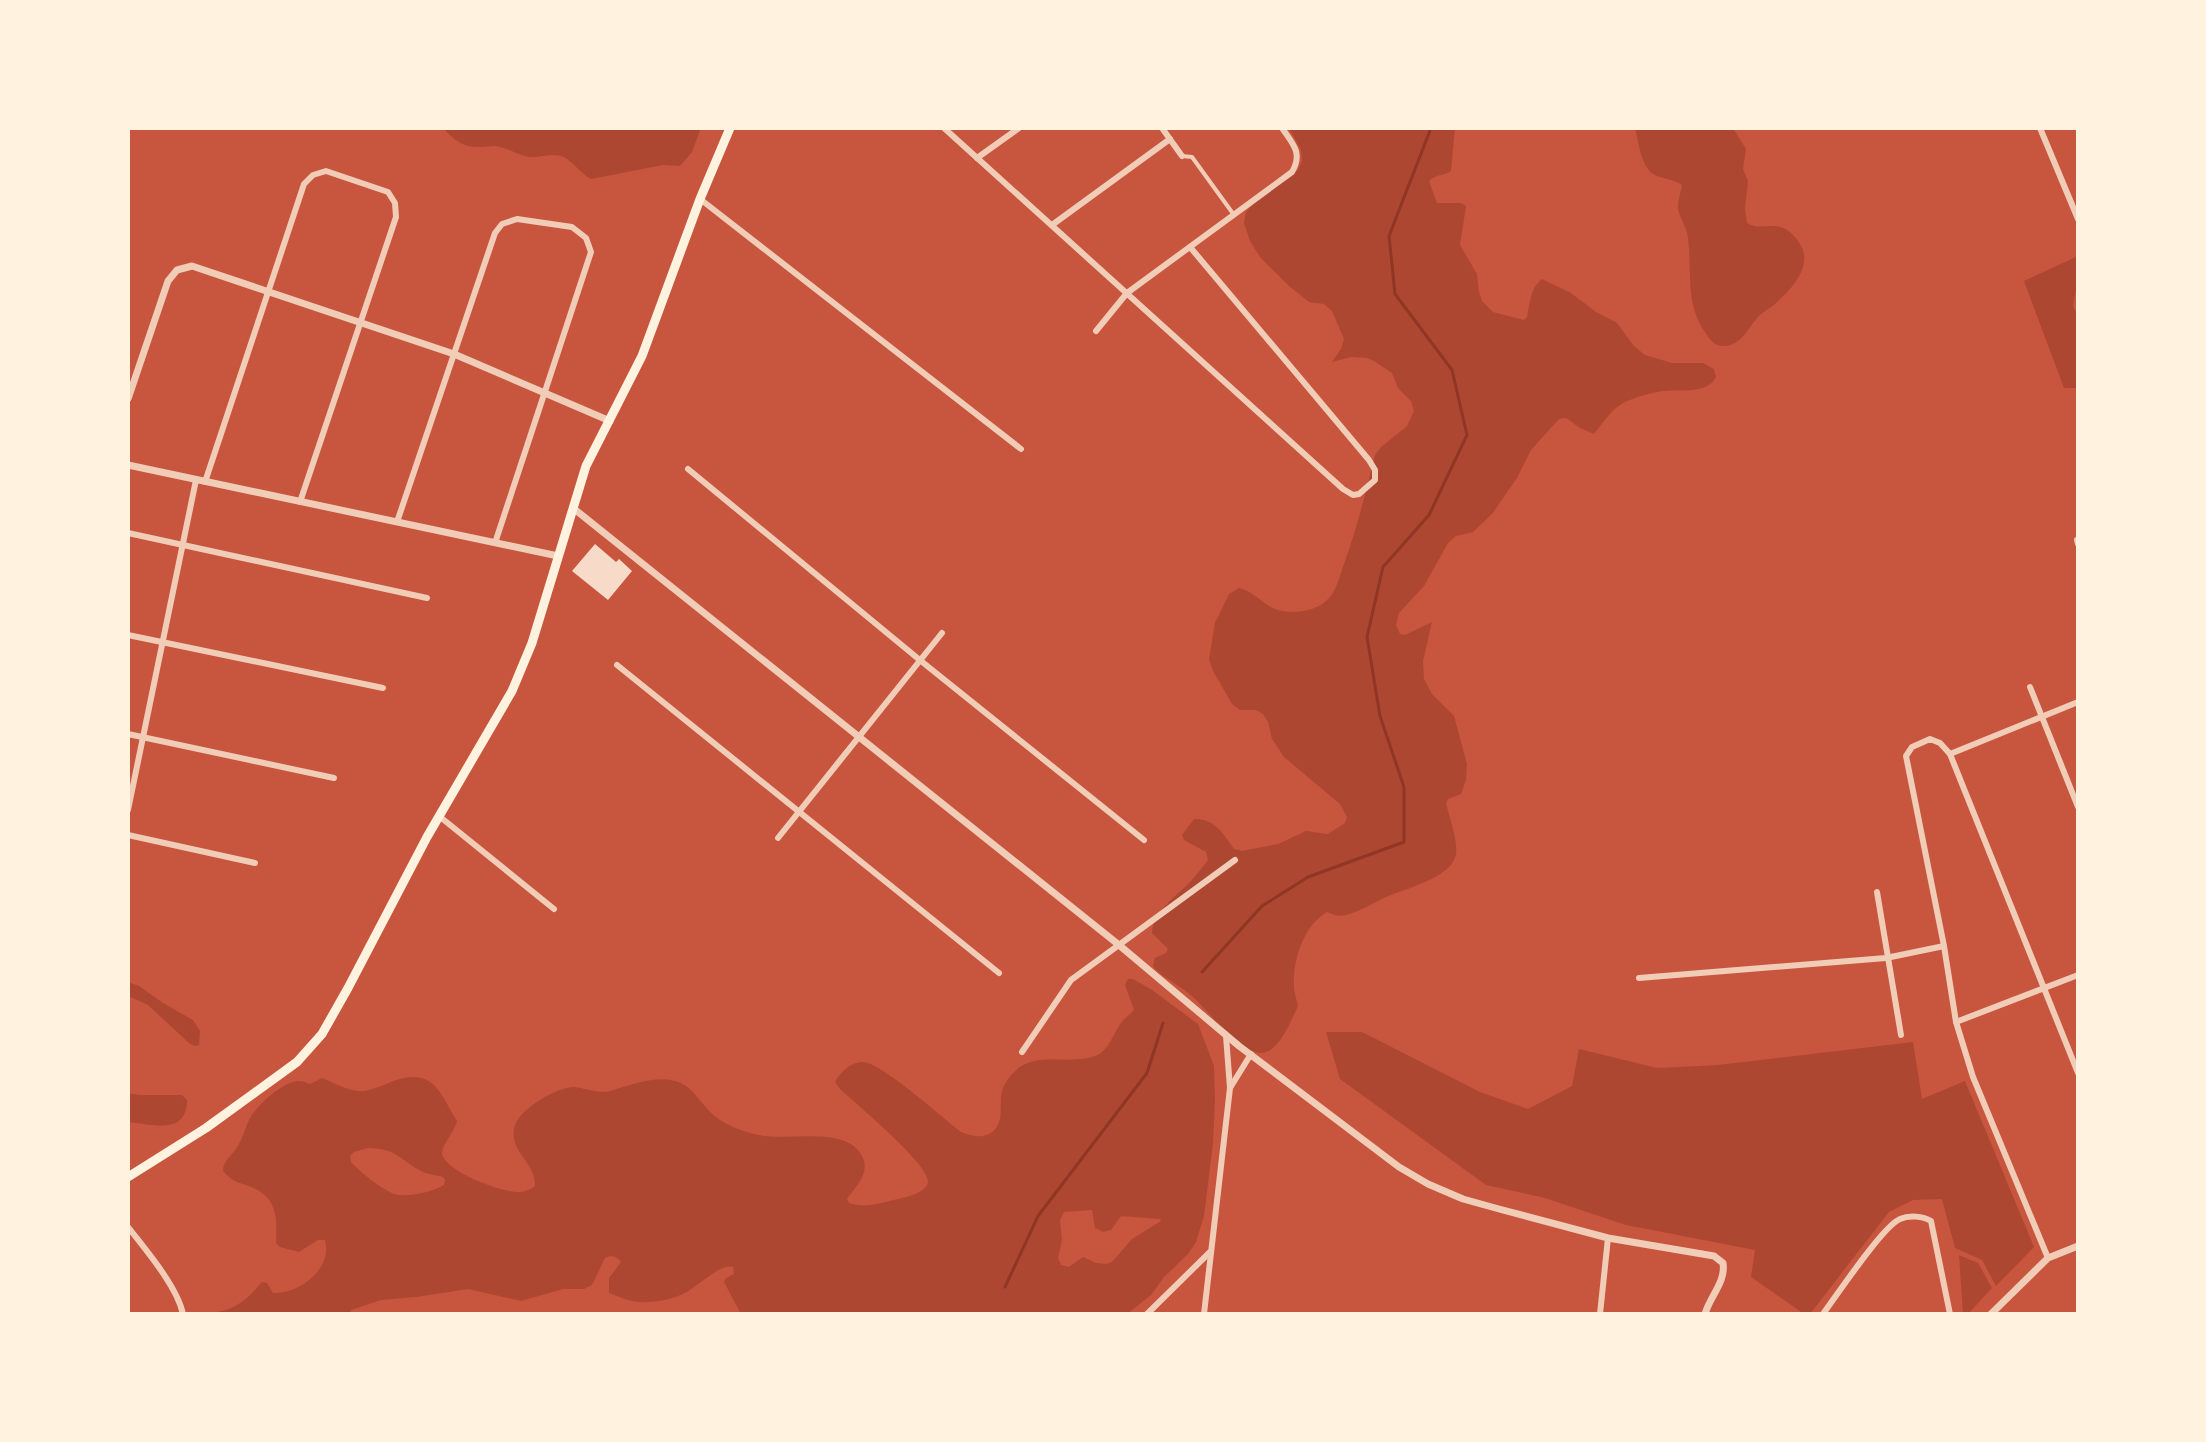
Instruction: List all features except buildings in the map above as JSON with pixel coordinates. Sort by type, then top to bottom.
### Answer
[{"type":"main road","points":[[128,1177],[206,1128],[297,1062],[322,1034],[439,816],[512,691],[532,643],[586,466],[642,356],[700,199],[730,128]]},
{"type":"street","points":[[944,128],[1343,489],[1353,495],[1359,494],[1375,480],[1375,470],[1369,460],[1190,247]]},
{"type":"street","points":[[977,158],[1019,128]]},
{"type":"street","points":[[1162,128],[1182,156],[1192,157],[1234,215]]},
{"type":"street","points":[[1096,331],[1127,293],[1292,172],[1298,162],[1296,148],[1282,128]]},
{"type":"street","points":[[2040,128],[2078,219]]},
{"type":"street","points":[[1052,225],[1170,139]]},
{"type":"street","points":[[205,482],[304,184],[313,175],[326,171],[388,192],[395,203],[396,217],[300,502]]},
{"type":"street","points":[[700,199],[1021,449]]},
{"type":"street","points":[[397,522],[495,233],[502,224],[517,219],[572,227],[586,238],[591,252],[495,543]]},
{"type":"street","points":[[128,399],[168,281],[177,270],[192,266],[454,354],[610,421]]},
{"type":"street","points":[[128,465],[558,556]]},
{"type":"street","points":[[688,469],[1144,840]]},
{"type":"street","points":[[128,810],[196,480]]},
{"type":"street","points":[[573,508],[1119,945],[1226,1036],[1399,1167],[1463,1199],[1608,1238],[1714,1256],[1723,1263],[1723,1276],[1708,1302],[1705,1314]]},
{"type":"street","points":[[128,533],[427,598]]},
{"type":"street","points":[[778,838],[942,633]]},
{"type":"street","points":[[128,635],[383,688]]},
{"type":"street","points":[[617,665],[999,973]]},
{"type":"street","points":[[2030,687],[2078,807]]},
{"type":"street","points":[[1950,754],[2078,702]]},
{"type":"street","points":[[128,734],[334,778]]},
{"type":"street","points":[[2048,1258],[1973,1077],[1956,1022],[1906,756],[1912,747],[1930,739],[1940,743],[1950,754],[2078,1073]]},
{"type":"street","points":[[439,816],[554,909]]},
{"type":"street","points":[[128,835],[255,863]]},
{"type":"street","points":[[1022,1052],[1071,980],[1235,860]]},
{"type":"street","points":[[1877,892],[1901,1035]]},
{"type":"street","points":[[1639,978],[1887,957],[1944,946]]},
{"type":"street","points":[[1956,1022],[2078,975]]},
{"type":"street","points":[[1204,1314],[1230,1088],[1226,1036]]},
{"type":"street","points":[[1230,1088],[1251,1054]]},
{"type":"street","points":[[1823,1314],[1886,1230],[1900,1219],[1916,1217],[1931,1221],[1950,1314]]},
{"type":"street","points":[[128,1227],[159,1268],[183,1314]]},
{"type":"street","points":[[1600,1314],[1608,1238]]},
{"type":"street","points":[[1991,1314],[2048,1258],[2078,1246]]},
{"type":"street","points":[[1147,1314],[1211,1251]]},
{"type":"shaded area","points":[[443,128],[701,128],[692,152],[680,166],[663,165],[591,179],[561,156],[530,157],[498,146],[464,145]]},
{"type":"shaded area","points":[[1289,128],[1455,128],[1451,171],[1429,181],[1437,203],[1461,203],[1466,206],[1460,245],[1477,274],[1482,301],[1493,312],[1524,320],[1533,292],[1542,279],[1571,293],[1617,323],[1645,355],[1672,363],[1703,363],[1714,369],[1716,377],[1700,389],[1663,391],[1625,402],[1594,434],[1566,418],[1559,419],[1531,450],[1517,478],[1492,514],[1473,532],[1456,536],[1448,543],[1424,586],[1399,613],[1396,625],[1400,634],[1405,635],[1432,622],[1423,661],[1424,679],[1432,694],[1454,716],[1467,764],[1461,794],[1448,799],[1446,803],[1455,839],[1455,858],[1443,872],[1361,910],[1343,916],[1327,912],[1319,918],[1306,935],[1297,955],[1294,987],[1298,1006],[1277,1044],[1266,1052],[1257,1052],[1237,1042],[1193,997],[1153,966],[1155,958],[1168,949],[1152,933],[1153,925],[1167,904],[1208,860],[1206,852],[1184,840],[1182,835],[1194,819],[1201,819],[1213,824],[1234,849],[1242,851],[1278,844],[1306,831],[1328,834],[1345,823],[1347,817],[1340,804],[1284,757],[1272,739],[1263,714],[1256,710],[1240,710],[1232,704],[1209,659],[1215,623],[1229,594],[1239,588],[1270,607],[1288,612],[1314,608],[1329,598],[1338,582],[1353,537],[1375,455],[1407,426],[1414,411],[1411,401],[1398,388],[1392,373],[1374,361],[1351,357],[1332,362],[1344,339],[1332,311],[1324,304],[1309,302],[1289,286],[1260,257],[1250,241],[1244,223],[1246,212],[1261,196],[1298,170],[1302,161],[1301,150]]},
{"type":"shaded area","points":[[1635,128],[1733,128],[1746,149],[1743,169],[1748,181],[1747,223],[1786,229],[1800,244],[1804,259],[1800,275],[1790,289],[1759,316],[1735,343],[1720,346],[1714,343],[1699,321],[1692,299],[1687,234],[1678,209],[1682,185],[1657,176],[1647,168]]},
{"type":"shaded area","points":[[2078,256],[2073,306],[2078,317],[2078,388],[2064,388],[2024,281]]},
{"type":"shaded area","points":[[1128,979],[1133,979],[1198,1024],[1214,1066],[1215,1101],[1204,1216],[1196,1242],[1151,1295],[1127,1314],[741,1314],[724,1282],[734,1274],[733,1267],[720,1269],[678,1296],[654,1302],[636,1302],[609,1293],[609,1278],[621,1262],[612,1256],[605,1258],[592,1285],[584,1289],[563,1289],[521,1301],[468,1289],[381,1300],[351,1310],[350,1314],[197,1314],[231,1308],[248,1297],[262,1282],[267,1283],[273,1293],[303,1285],[324,1261],[325,1240],[318,1240],[299,1252],[280,1247],[276,1243],[276,1217],[271,1203],[260,1192],[233,1180],[223,1171],[252,1114],[270,1096],[292,1082],[310,1084],[322,1078],[360,1091],[409,1077],[428,1080],[457,1121],[442,1151],[446,1161],[475,1180],[518,1192],[535,1186],[514,1134],[519,1118],[532,1106],[567,1088],[605,1092],[645,1081],[673,1080],[691,1090],[711,1113],[729,1125],[767,1136],[829,1137],[854,1146],[862,1156],[865,1168],[847,1199],[856,1205],[869,1205],[913,1195],[928,1182],[917,1162],[905,1149],[840,1089],[835,1082],[843,1071],[860,1062],[873,1065],[961,1132],[985,1136],[998,1126],[1003,1088],[1021,1066],[1041,1060],[1085,1059],[1103,1051],[1121,1023],[1134,1010],[1125,985]],"holes":[[[368,1148],[393,1153],[423,1172],[443,1177],[444,1185],[410,1195],[388,1191],[351,1162],[350,1156],[354,1152]],[[1092,1210],[1095,1228],[1103,1232],[1111,1230],[1121,1216],[1161,1221],[1132,1239],[1112,1262],[1096,1263],[1083,1257],[1069,1267],[1061,1265],[1058,1258],[1062,1240],[1060,1220],[1064,1212]]]},
{"type":"shaded area","points":[[128,982],[193,1020],[200,1031],[199,1045],[190,1044],[148,1005],[128,996]]},
{"type":"shaded area","points":[[1326,1032],[1362,1032],[1480,1092],[1528,1109],[1572,1086],[1579,1049],[1657,1068],[1718,1065],[1913,1042],[1922,1099],[1965,1081],[2034,1247],[1996,1286],[1982,1260],[1955,1248],[1942,1199],[1913,1200],[1889,1212],[1810,1314],[1804,1314],[1751,1277],[1755,1250],[1626,1225],[1545,1198],[1486,1185],[1340,1079]]},
{"type":"shaded area","points":[[128,1093],[182,1095],[187,1100],[185,1111],[181,1119],[166,1125],[128,1122]]},
{"type":"shaded area","points":[[1959,1255],[1978,1263],[1992,1288],[1968,1314],[1963,1314]]},
{"type":"waterway","points":[[1202,972],[1262,906],[1308,877],[1404,842],[1404,787],[1380,716],[1367,637],[1383,567],[1429,515],[1467,435],[1452,370],[1395,294],[1389,236],[1431,128]]},
{"type":"waterway","points":[[1005,1287],[1038,1216],[1147,1073],[1163,1023]]}]
